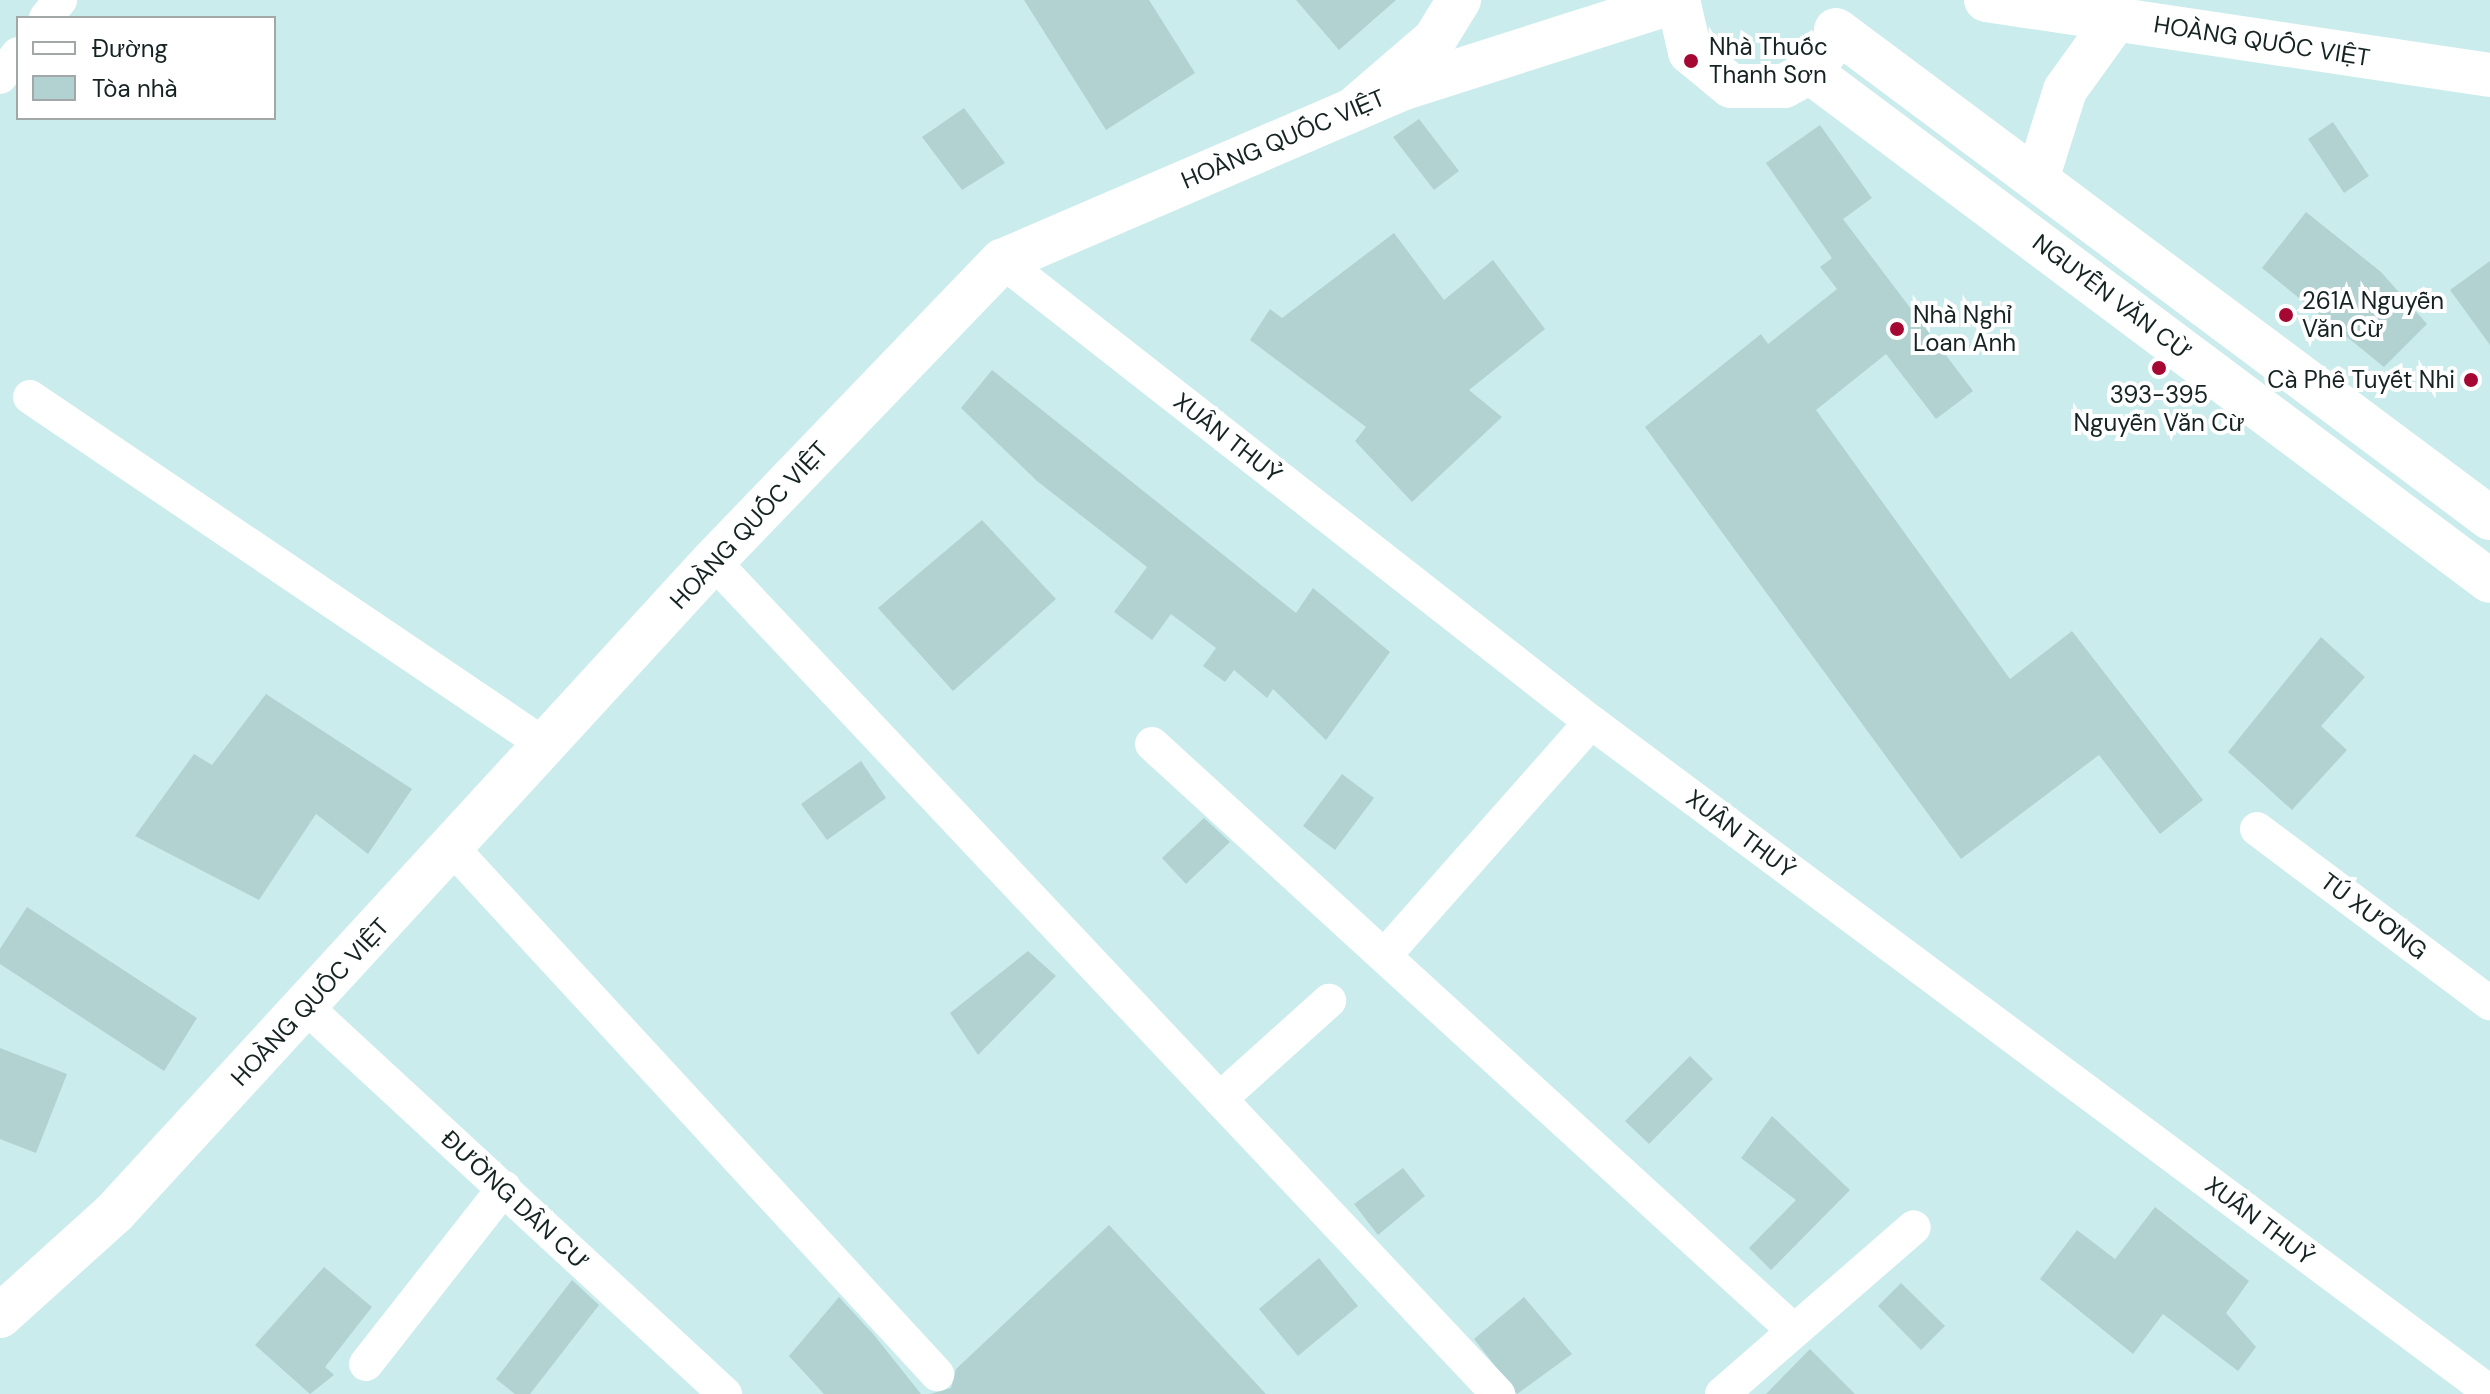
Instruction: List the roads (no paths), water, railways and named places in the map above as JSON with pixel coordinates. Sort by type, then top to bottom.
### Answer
[{"type":"street","points":[[48,16],[60,0]]},
{"type":"street","points":[[1354,109],[1435,39],[1459,0]]},
{"type":"street","name":"HOÀNG QUỐC VIỆT","points":[[1986,0],[2490,75]]},
{"type":"street","points":[[1678,1],[1690,52],[1731,86],[1784,86],[1810,72],[1837,15]]},
{"type":"street","name":"HOÀNG QUỐC VIỆT","points":[[0,1316],[115,1212],[454,850],[713,561],[1002,261],[1354,109],[1678,1]]},
{"type":"street","name":"NGUYỄN VĂN CỪ","points":[[1837,15],[2037,179],[2490,518]]},
{"type":"street","points":[[2037,179],[2065,90],[2116,19]]},
{"type":"street","points":[[0,77],[16,57]]},
{"type":"street","name":"NGUYỄN VĂN CỪ","points":[[1810,72],[2490,581]]},
{"type":"street","name":"XUÂN THUỶ","points":[[1002,261],[1591,722],[2490,1392]]},
{"type":"street","points":[[30,397],[545,745]]},
{"type":"street","points":[[713,561],[1498,1394]]},
{"type":"street","points":[[1385,955],[1591,722]]},
{"type":"street","points":[[1152,744],[1793,1330]]},
{"type":"street","name":"TÚ XƯƠNG","points":[[2257,829],[2490,1003]]},
{"type":"street","points":[[454,850],[937,1374]]},
{"type":"street","points":[[1220,1099],[1329,1001]]},
{"type":"street","name":"ĐƯỜNG DÂN CƯ","points":[[305,1006],[725,1394]]},
{"type":"street","points":[[366,1364],[504,1188]]},
{"type":"street","points":[[1722,1394],[1914,1227]]},
{"type":"place","name":"Nhà Thuốc Thanh Sơn","points":[[1691,61]]},
{"type":"place","name":"261A Nguyễn Văn Cừ","points":[[2286,315]]},
{"type":"place","name":"Nhà Nghỉ Loan Anh","points":[[1897,329]]},
{"type":"place","name":"393-395 Nguyễn Văn Cừ","points":[[2159,368]]},
{"type":"place","name":"Cà Phê Tuyết Nhi","points":[[2471,380]]}]
